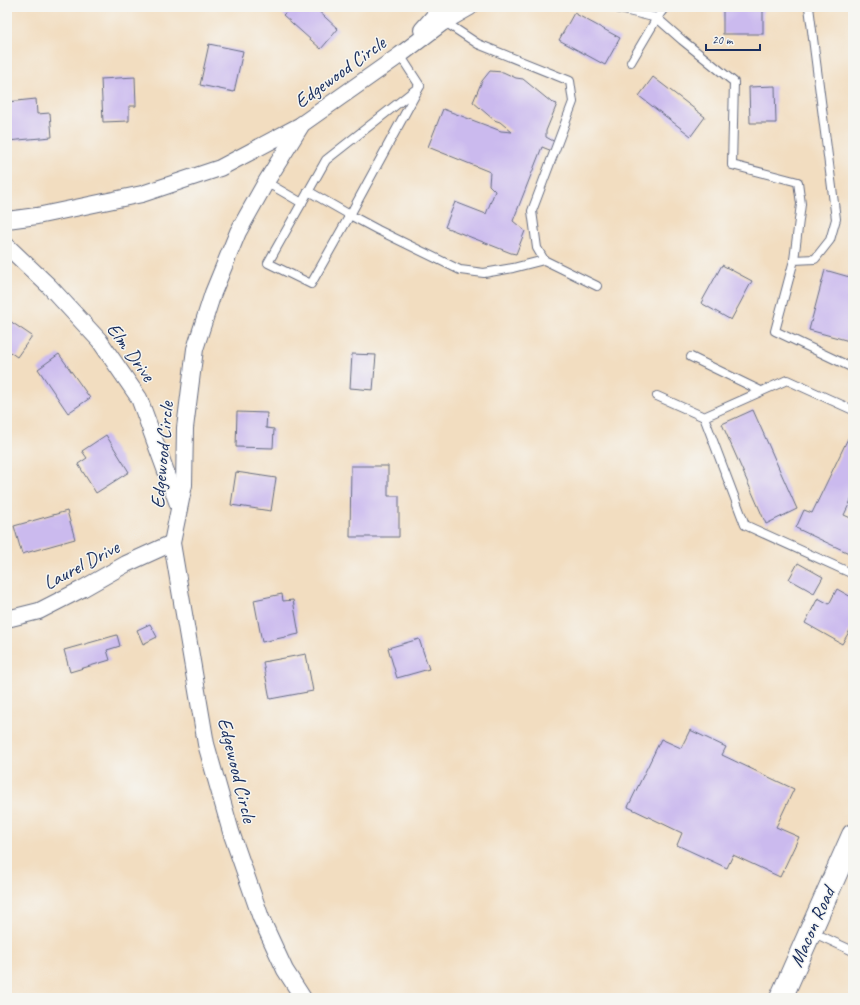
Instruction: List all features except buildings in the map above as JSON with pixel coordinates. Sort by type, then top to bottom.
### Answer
[{"type":"main road","name":"Macon Road","points":[[781,998],[853,835]]},
{"type":"street","points":[[400,56],[443,14],[470,7]]},
{"type":"street","name":"Edgewood Circle","points":[[303,998],[285,970],[261,918],[229,824],[206,744],[172,543],[184,485],[185,428],[195,349],[213,293],[238,232],[266,182],[302,124],[400,56]]},
{"type":"street","points":[[7,220],[37,216],[142,194],[220,168],[302,124]]},
{"type":"street","name":"Elm Drive","points":[[7,246],[49,286],[100,340],[136,393],[180,508]]},
{"type":"street","name":"Laurel Drive","points":[[7,619],[39,610],[82,589],[126,564],[172,543]]},
{"type":"lane","points":[[615,7],[657,18],[734,82],[732,165],[798,182],[801,204],[794,260],[775,331],[853,368]]},
{"type":"lane","points":[[631,62],[657,18],[666,7]]},
{"type":"lane","points":[[794,260],[815,259],[830,240],[836,219],[809,7]]},
{"type":"lane","points":[[443,14],[478,44],[570,81],[573,102],[532,211],[537,248],[544,260],[597,286]]},
{"type":"lane","points":[[400,56],[420,86]]},
{"type":"lane","points":[[420,86],[311,284],[268,263],[326,160],[420,86]]},
{"type":"lane","points":[[266,182],[302,203]]},
{"type":"lane","points":[[308,191],[378,230],[460,270],[484,273],[513,268],[544,260]]},
{"type":"lane","points":[[691,357],[761,391]]},
{"type":"lane","points":[[704,417],[787,380],[853,410]]},
{"type":"lane","points":[[657,396],[704,417],[745,525],[853,574]]},
{"type":"lane","points":[[811,932],[853,951]]}]
